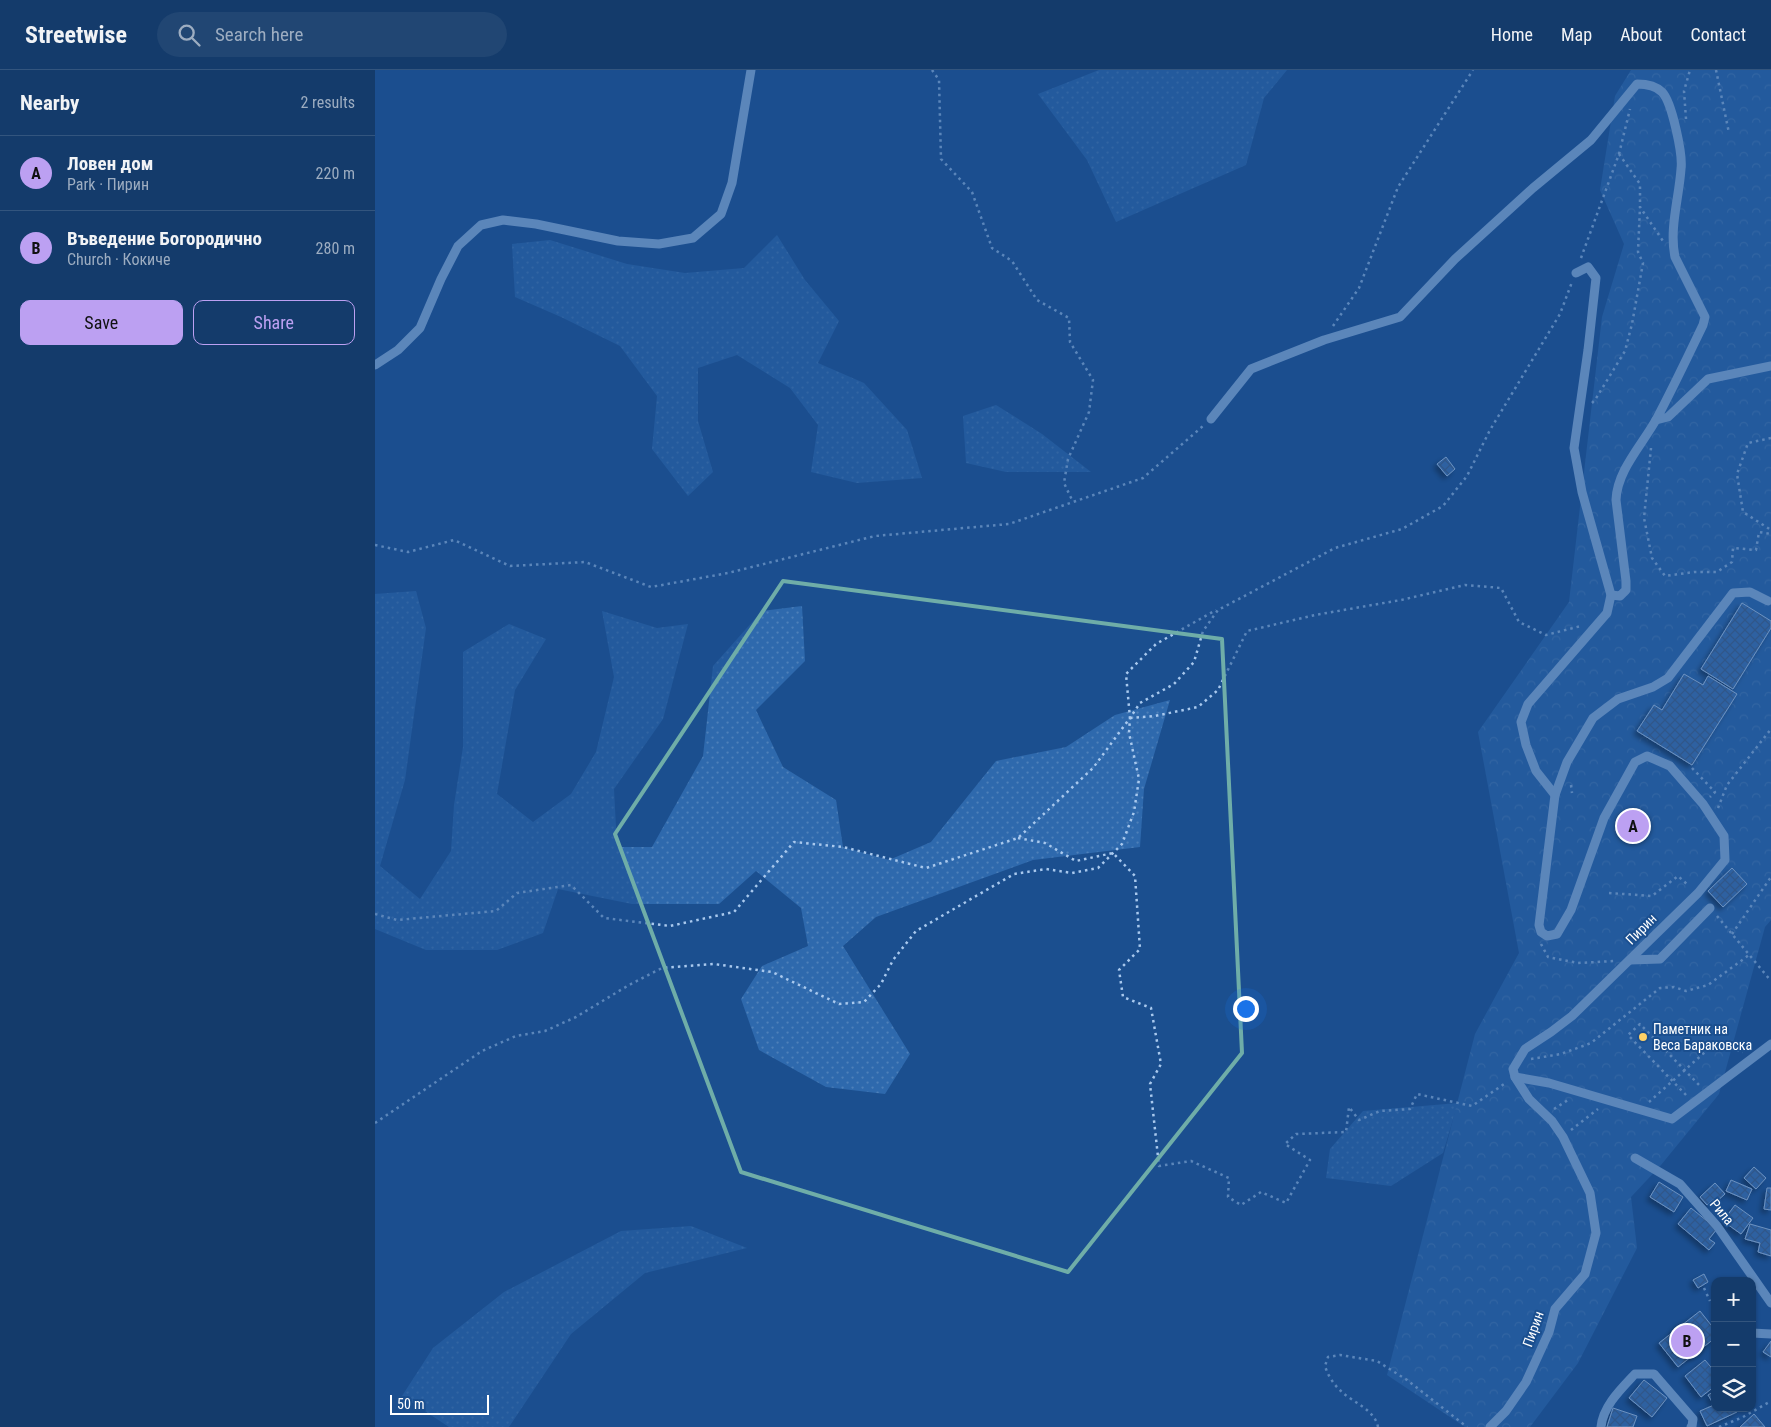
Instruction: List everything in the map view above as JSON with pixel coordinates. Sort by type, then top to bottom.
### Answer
[{"type":"street","points":[[375,365],[397,350],[420,328],[441,279],[458,246],[481,225],[503,220],[536,224],[618,241],[659,244],[693,238],[721,214],[732,183],[751,70]]},
{"type":"street","points":[[1211,419],[1251,369],[1324,340],[1400,317],[1455,259],[1533,188],[1591,140],[1637,84],[1648,84],[1662,92],[1668,102],[1676,130],[1682,167],[1673,236],[1673,250],[1705,317],[1703,325],[1656,420],[1622,475],[1617,489],[1616,500],[1626,590],[1620,596],[1611,595]]},
{"type":"street","points":[[1555,795],[1535,771],[1526,745],[1521,722],[1529,704],[1607,613],[1611,595],[1582,492],[1574,448],[1596,278],[1588,267],[1575,273]]},
{"type":"street","points":[[1656,420],[1668,417],[1709,379],[1771,366]]},
{"type":"street","points":[[1541,932],[1539,925],[1555,795],[1567,762],[1593,718],[1618,699],[1653,687],[1668,678],[1733,593],[1750,592],[1768,602]]},
{"type":"street","name":"Пирин","points":[[1490,1427],[1506,1411],[1526,1382],[1549,1332],[1555,1309],[1585,1274],[1596,1234],[1590,1193],[1563,1137],[1546,1115],[1529,1099],[1515,1078],[1513,1069],[1525,1049],[1572,1016],[1698,892],[1725,860],[1724,836],[1703,804],[1670,766],[1647,756],[1635,762],[1604,818],[1571,910],[1557,934],[1547,936],[1541,932]]},
{"type":"street","points":[[1629,962],[1660,959],[1710,908]]},
{"type":"street","points":[[1515,1078],[1549,1083],[1672,1119],[1771,1044]]},
{"type":"street","name":"Рила","points":[[1635,1158],[1680,1184],[1717,1226],[1771,1303]]},
{"type":"street","points":[[1756,1333],[1771,1334]]},
{"type":"street","points":[[1601,1427],[1601,1420],[1612,1399],[1635,1374],[1654,1374],[1693,1419],[1691,1426]]},
{"type":"path","points":[[932,70],[939,80],[941,159],[972,192],[992,248],[1012,261],[1037,300],[1069,318],[1070,342],[1093,380],[1089,412],[1068,459],[1064,482],[1073,502]]},
{"type":"path","points":[[1324,340],[1359,288],[1398,187],[1473,70]]},
{"type":"path","points":[[1686,126],[1684,91],[1690,70]]},
{"type":"path","points":[[1716,70],[1729,134]]},
{"type":"path","points":[[375,1124],[482,1050],[515,1036],[545,1031],[576,1017],[629,984],[662,968],[714,964],[771,972],[839,1004],[864,1002],[881,984],[893,960],[916,931],[1014,874],[1045,869],[1071,873],[1098,868],[1122,844],[1134,812],[1139,779],[1129,733],[1130,718],[1126,674],[1156,644],[1218,610],[1335,548],[1402,529],[1443,506],[1467,476],[1490,430],[1560,314],[1619,154],[1631,106]]},
{"type":"path","points":[[1595,400],[1625,351],[1643,264],[1638,252],[1640,184],[1619,154]]},
{"type":"path","points":[[1640,207],[1666,246],[1673,250]]},
{"type":"path","points":[[375,545],[408,552],[454,540],[510,566],[585,562],[651,587],[728,574],[875,536],[1009,524],[1143,478],[1211,419]]},
{"type":"path","points":[[1771,438],[1748,443],[1737,474],[1743,512],[1771,530]]},
{"type":"path","points":[[1651,447],[1644,518],[1651,558],[1665,576],[1694,572],[1717,572],[1732,562],[1733,548],[1756,550],[1759,532],[1771,534]]},
{"type":"path","points":[[1130,718],[1155,716],[1198,706],[1218,690],[1247,631],[1315,615],[1401,600],[1465,585],[1501,588],[1519,622],[1546,635],[1599,622]]},
{"type":"path","points":[[375,914],[397,920],[496,911],[517,893],[571,885],[604,918],[670,926],[734,912],[794,842],[843,847],[926,868],[1018,838],[1093,768],[1141,703],[1174,684],[1194,662],[1203,631],[1218,610]]},
{"type":"path","points":[[1713,819],[1727,785],[1771,729]]},
{"type":"path","points":[[1691,768],[1715,792],[1703,804]]},
{"type":"path","points":[[1018,838],[1045,843],[1076,861],[1113,853]]},
{"type":"path","points":[[1113,853],[1135,876],[1140,949],[1119,970],[1123,997],[1151,1008],[1161,1064],[1151,1084],[1159,1166],[1191,1161],[1229,1178],[1228,1197],[1241,1205],[1261,1192],[1286,1203],[1310,1160],[1285,1144],[1297,1134],[1346,1132],[1349,1107],[1359,1120],[1379,1111],[1410,1110],[1417,1094],[1472,1106],[1515,1078]]},
{"type":"path","points":[[1609,893],[1651,896],[1678,876],[1698,892]]},
{"type":"path","points":[[1732,934],[1771,877]]},
{"type":"path","points":[[1710,908],[1771,982]]},
{"type":"path","points":[[1541,932],[1541,946],[1548,957],[1578,963],[1629,962]]},
{"type":"path","points":[[1523,1061],[1561,1054],[1591,1044],[1660,988],[1674,987],[1686,991],[1709,985],[1749,955]]},
{"type":"path","points":[[1694,1103],[1628,1035],[1640,1024],[1707,1093]]},
{"type":"path","points":[[1640,1109],[1714,1044],[1757,1056]]},
{"type":"path","points":[[1546,1115],[1580,1092]]},
{"type":"path","points":[[1563,1137],[1609,1100]]},
{"type":"path","points":[[1704,1288],[1710,1301]]},
{"type":"path","points":[[1378,1427],[1377,1421],[1370,1412],[1341,1392],[1328,1375],[1325,1366],[1328,1358],[1340,1355],[1377,1361],[1407,1380],[1467,1427]]},
{"type":"path","points":[[1719,1427],[1743,1417],[1771,1401]]},
{"type":"highlighted area","points":[[783,581],[1222,639],[1242,1053],[1068,1272],[741,1172],[615,834]]},
{"type":"green space","points":[[1099,70],[1287,70],[1264,98],[1246,165],[1116,222],[1087,160],[1038,94]]},
{"type":"green space","points":[[1631,70],[1771,70],[1771,920],[1765,927],[1719,1094],[1661,1165],[1631,1197],[1637,1248],[1578,1363],[1530,1427],[1465,1427],[1387,1375],[1475,1034],[1519,953],[1478,732],[1569,602],[1602,317],[1624,244],[1600,190],[1615,96]]},
{"type":"green space","points":[[777,235],[805,280],[839,321],[818,363],[864,383],[907,430],[922,478],[857,483],[811,472],[818,425],[790,388],[737,355],[698,368],[698,421],[713,472],[688,496],[652,449],[657,396],[620,346],[515,297],[512,244],[550,240],[627,264],[685,273],[744,268]]},
{"type":"green space","points":[[996,405],[1042,434],[1091,472],[1006,472],[966,463],[963,416]]},
{"type":"green space","points":[[416,591],[426,628],[405,780],[380,866],[420,899],[451,851],[454,805],[463,747],[463,652],[509,624],[546,639],[515,690],[497,794],[533,822],[571,794],[596,752],[614,677],[602,611],[657,628],[688,624],[663,719],[614,789],[617,847],[652,847],[703,756],[713,666],[762,611],[802,606],[805,661],[756,710],[783,767],[836,800],[843,847],[889,860],[931,842],[996,761],[1066,747],[1115,715],[1170,700],[1144,789],[1140,847],[1033,860],[876,917],[843,946],[910,1054],[885,1094],[826,1087],[759,1050],[741,999],[762,966],[808,946],[801,908],[756,871],[719,904],[632,904],[558,889],[543,933],[497,950],[426,950],[375,929],[375,594]]},
{"type":"green space","points":[[1458,1103],[1443,1153],[1391,1186],[1326,1178],[1330,1149],[1363,1111]]},
{"type":"green space","points":[[691,1226],[747,1248],[645,1273],[571,1334],[509,1427],[449,1427],[402,1396],[433,1348],[504,1292],[621,1231]]},
{"type":"building","points":[[1446,457],[1455,469],[1447,476],[1437,464]]},
{"type":"building","points":[[1742,603],[1771,621],[1771,628],[1733,689],[1701,669]]},
{"type":"building","points":[[1684,674],[1703,685],[1708,676],[1737,694],[1692,765],[1637,731],[1654,705],[1662,710]]},
{"type":"building","points":[[1732,868],[1747,884],[1723,907],[1708,891]]},
{"type":"building","points":[[1754,1167],[1766,1178],[1756,1189],[1744,1178]]},
{"type":"building","points":[[1731,1180],[1752,1189],[1747,1200],[1726,1191]]},
{"type":"building","points":[[1659,1182],[1683,1197],[1674,1212],[1650,1197]]},
{"type":"building","points":[[1715,1183],[1725,1194],[1716,1202],[1714,1199],[1707,1205],[1700,1197]]},
{"type":"building","points":[[1767,1188],[1771,1188],[1771,1210],[1764,1209]]},
{"type":"building","points":[[1735,1205],[1753,1218],[1741,1234],[1723,1221]]},
{"type":"building","points":[[1691,1208],[1717,1229],[1709,1239],[1715,1243],[1709,1250],[1678,1224]]},
{"type":"building","points":[[1750,1224],[1771,1230],[1771,1256],[1758,1252],[1760,1243],[1745,1239]]},
{"type":"building","points":[[1704,1274],[1708,1282],[1698,1288],[1693,1280]]},
{"type":"building","points":[[1700,1311],[1711,1325],[1711,1341],[1678,1367],[1659,1343]]},
{"type":"building","points":[[1771,1341],[1771,1357],[1763,1352]]},
{"type":"building","points":[[1705,1360],[1711,1367],[1711,1389],[1701,1397],[1685,1376]]},
{"type":"building","points":[[1644,1380],[1667,1398],[1652,1417],[1629,1398]]},
{"type":"building","points":[[1711,1406],[1711,1412],[1737,1412],[1707,1426],[1700,1411]]},
{"type":"building","points":[[1613,1408],[1637,1416],[1633,1427],[1607,1427]]},
{"type":"building","points":[[1754,1414],[1765,1427],[1740,1427]]},
{"type":"place","name":"Ловен дом","points":[[1633,826]]},
{"type":"place","name":"Паметник на Веса Бараковска","points":[[1643,1037]]},
{"type":"place","name":"Въведение Богородично","points":[[1687,1341]]}]
